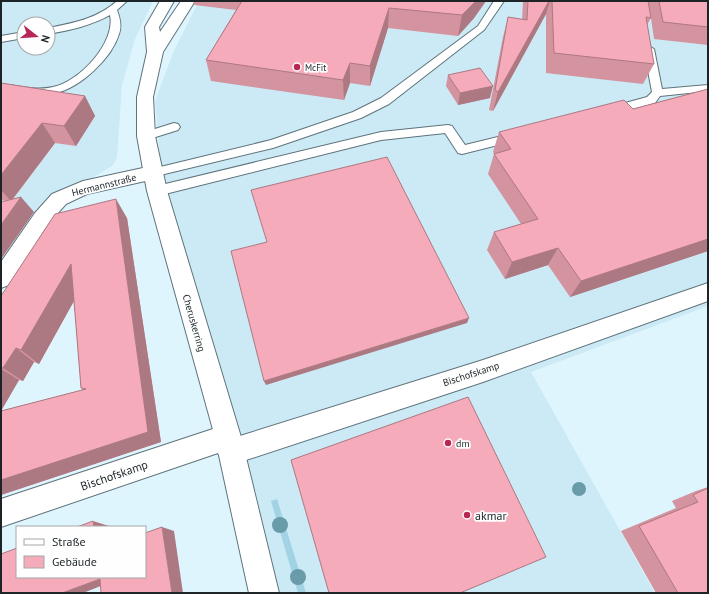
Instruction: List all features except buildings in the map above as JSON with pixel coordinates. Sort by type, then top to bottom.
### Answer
[{"type":"street","name":"Cheruskerring","points":[[167,1],[152,27],[155,52],[145,97],[146,136],[154,182],[230,445],[264,593]]},
{"type":"street","name":"Cheruskerring","points":[[155,52],[188,1]]},
{"type":"street","name":"Hermannstraße","points":[[1,279],[42,218],[59,199],[83,188],[154,182]]},
{"type":"street","name":"Bischofskamp","points":[[1,514],[483,371],[708,292]]},
{"type":"lane","points":[[56,30],[86,24],[113,11],[122,1]]},
{"type":"lane","points":[[154,182],[273,144],[357,115],[385,101],[481,28],[499,1]]},
{"type":"lane","points":[[1,86],[42,92],[57,90],[79,79],[94,66],[107,48],[114,34],[116,26],[113,11]]},
{"type":"lane","points":[[1,40],[16,37]]},
{"type":"lane","points":[[648,39],[657,93]]},
{"type":"lane","points":[[598,114],[651,100],[657,93],[708,88]]},
{"type":"lane","points":[[146,136],[174,127]]},
{"type":"lane","points":[[154,182],[381,136],[448,129],[462,150],[523,134]]},
{"type":"shaded area","points":[[1,1],[153,1],[135,39],[122,85],[117,158],[112,166],[65,194],[1,276]]},
{"type":"shaded area","points":[[199,1],[708,1],[708,306],[531,372],[655,593],[268,593],[161,194],[160,157],[155,101],[173,53]]},
{"type":"shaded area","points":[[277,499],[306,593],[298,593],[271,501]]},
{"type":"place","name":"McFit","points":[[297,67]]},
{"type":"place","name":"dm","points":[[448,443]]},
{"type":"place","name":"akmar","points":[[467,515]]}]
